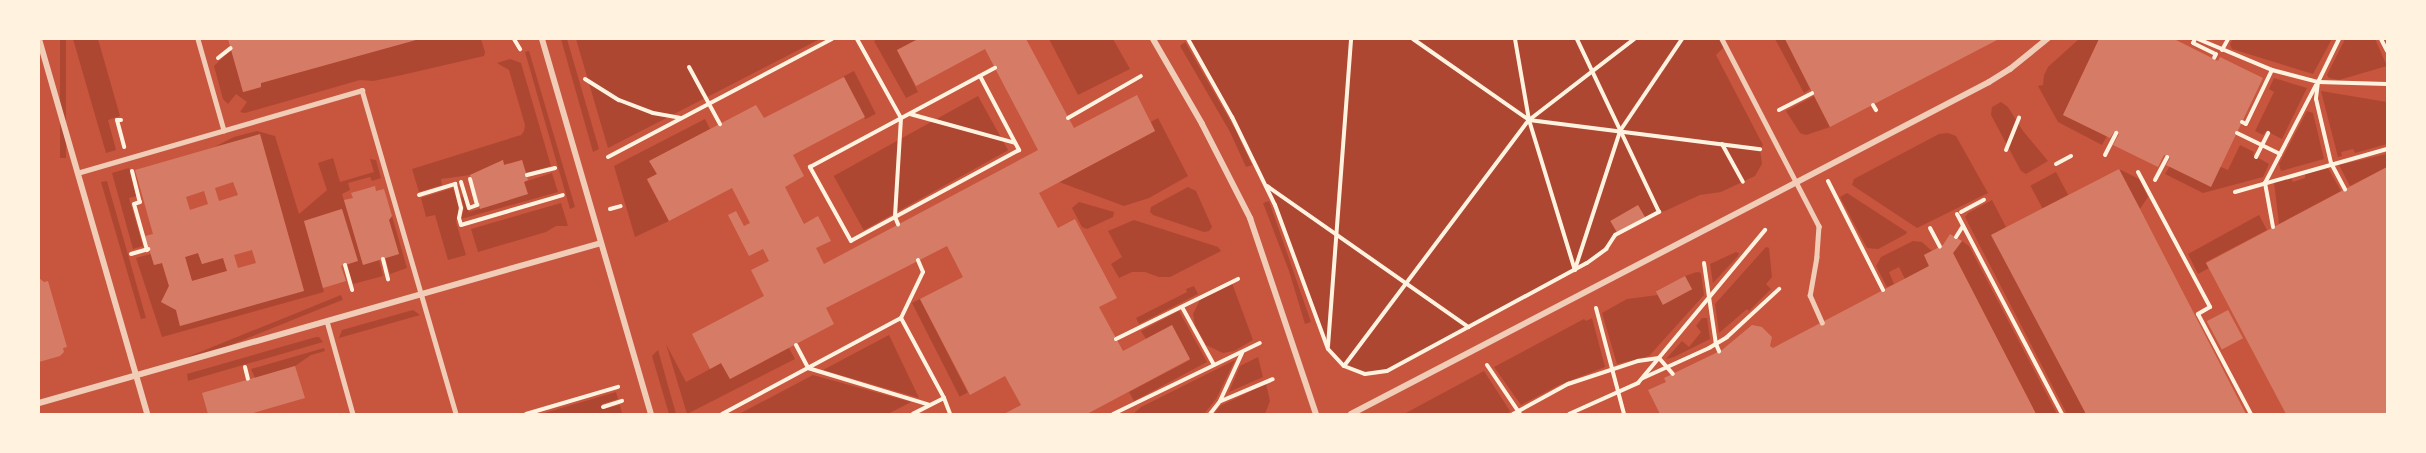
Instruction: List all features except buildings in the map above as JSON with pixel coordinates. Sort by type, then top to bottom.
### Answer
[{"type":"street","points":[[39,39],[147,414]]},
{"type":"street","points":[[542,39],[651,414]]},
{"type":"street","points":[[1153,39],[1202,124],[1250,218],[1316,414]]},
{"type":"street","points":[[1351,414],[1989,82],[2010,69],[2047,39]]},
{"type":"street","points":[[39,403],[601,243]]},
{"type":"lane","points":[[198,39],[224,130]]},
{"type":"lane","points":[[1722,39],[1819,226],[1817,257],[1810,295],[1822,322]]},
{"type":"lane","points":[[77,173],[362,90],[456,414]]},
{"type":"lane","points":[[327,321],[353,414]]},
{"type":"path","points":[[514,39],[520,49]]},
{"type":"path","points":[[608,157],[832,39]]},
{"type":"path","points":[[857,39],[901,118],[895,217],[898,224]]},
{"type":"path","points":[[1188,39],[1232,117],[1266,186],[1328,349],[1344,366],[1365,374],[1387,371],[1575,270],[1606,249],[1615,235],[1659,212],[1577,39]]},
{"type":"path","points":[[1328,349],[1351,39]]},
{"type":"path","points":[[1413,39],[1529,120],[1760,149]]},
{"type":"path","points":[[1515,39],[1529,120],[1575,270]]},
{"type":"path","points":[[1344,366],[1529,120],[1634,39]]},
{"type":"path","points":[[1575,270],[1620,131],[1682,39]]},
{"type":"path","points":[[2228,39],[2221,50],[2214,58],[2216,54],[2193,43],[2197,39],[2221,50],[2272,70],[2318,82],[2387,84]]},
{"type":"path","points":[[2273,227],[2265,183],[2339,39]]},
{"type":"path","points":[[2381,39],[2387,51]]},
{"type":"path","points":[[689,66],[720,124]]},
{"type":"path","points":[[980,76],[1019,150],[851,241],[810,167],[909,113],[995,68]]},
{"type":"path","points":[[2242,122],[2246,124],[2272,70]]},
{"type":"path","points":[[1068,118],[1141,76]]},
{"type":"path","points":[[585,79],[619,100],[653,113],[682,118]]},
{"type":"path","points":[[2318,82],[2316,99],[2318,115],[2331,163],[2345,189]]},
{"type":"path","points":[[1779,110],[1812,93]]},
{"type":"path","points":[[1873,105],[1876,110]]},
{"type":"path","points":[[909,113],[1016,143]]},
{"type":"path","points":[[2006,150],[2019,117]]},
{"type":"path","points":[[121,120],[117,120],[140,202],[134,204],[148,249],[131,254]]},
{"type":"path","points":[[2105,155],[2116,133]]},
{"type":"path","points":[[2237,133],[2280,154]]},
{"type":"path","points":[[2256,157],[2268,133]]},
{"type":"path","points":[[1722,144],[1743,182]]},
{"type":"path","points":[[2235,192],[2387,149]]},
{"type":"path","points":[[2056,164],[2071,156]]},
{"type":"path","points":[[2155,180],[2167,157]]},
{"type":"path","points":[[527,175],[555,168]]},
{"type":"path","points":[[1821,168],[1883,290]]},
{"type":"path","points":[[2138,172],[2210,307],[2198,314],[2251,414]]},
{"type":"path","points":[[419,195],[470,179],[477,205],[469,207],[461,182]]},
{"type":"path","points":[[455,184],[461,208],[459,218],[461,225],[563,195]]},
{"type":"path","points":[[1266,186],[1468,327]]},
{"type":"path","points":[[1984,200],[1959,213],[1963,226],[2062,414]]},
{"type":"path","points":[[610,209],[621,206]]},
{"type":"path","points":[[1956,237],[1963,226]]},
{"type":"path","points":[[1930,228],[1940,247]]},
{"type":"path","points":[[1569,414],[1638,383],[1765,230]]},
{"type":"path","points":[[383,259],[388,279]]},
{"type":"path","points":[[723,414],[901,318],[923,272],[918,260]]},
{"type":"path","points":[[1704,263],[1719,351]]},
{"type":"path","points":[[345,265],[352,290]]},
{"type":"path","points":[[1116,339],[1238,279]]},
{"type":"path","points":[[1642,379],[1716,344],[1779,289]]},
{"type":"path","points":[[1182,306],[1214,365]]},
{"type":"path","points":[[1596,308],[1624,414]]},
{"type":"path","points":[[901,318],[944,398],[950,414]]},
{"type":"path","points":[[1113,414],[1260,343]]},
{"type":"path","points":[[796,345],[808,368],[930,405]]},
{"type":"path","points":[[1210,414],[1220,401],[1242,352]]},
{"type":"path","points":[[1659,358],[1673,374]]},
{"type":"path","points":[[1512,414],[1568,384],[1611,368],[1659,358]]},
{"type":"path","points":[[1487,365],[1519,412]]},
{"type":"path","points":[[245,367],[248,380]]},
{"type":"path","points":[[1220,401],[1273,379]]},
{"type":"path","points":[[526,414],[618,387]]},
{"type":"path","points":[[913,414],[944,398]]},
{"type":"path","points":[[603,407],[622,401]]},
{"type":"shaded area","points":[[60,39],[66,39],[66,158],[60,158]]},
{"type":"shaded area","points":[[73,39],[98,39],[120,116],[108,120],[116,150],[106,153]]},
{"type":"shaded area","points":[[418,39],[481,39],[485,52],[484,56],[402,75],[373,81],[360,80],[245,113],[240,112],[247,102],[236,94],[228,104],[223,99],[214,66],[231,50],[244,92],[261,87],[261,83]]},
{"type":"shaded area","points":[[561,39],[567,39],[599,149],[593,152]]},
{"type":"shaded area","points":[[576,39],[820,39],[608,148]]},
{"type":"shaded area","points":[[878,39],[918,39],[897,50],[918,92],[906,98],[874,41]]},
{"type":"shaded area","points":[[1049,39],[1113,39],[1130,69],[1078,95]]},
{"type":"shaded area","points":[[1188,39],[1722,39],[1725,46],[1716,55],[1763,145],[1760,149],[1762,164],[1755,176],[1721,192],[1700,195],[1659,212],[1615,235],[1606,249],[1587,263],[1387,371],[1365,374],[1344,366],[1328,349],[1275,205],[1232,117]]},
{"type":"shaded area","points":[[1775,39],[1785,39],[1810,89],[1804,93]]},
{"type":"shaded area","points":[[2079,39],[2099,39],[2063,115],[2107,136],[2102,145],[2058,122],[2038,86],[2043,85],[2048,67]]},
{"type":"shaded area","points":[[2233,39],[2332,39],[2313,74],[2232,49],[2230,44]]},
{"type":"shaded area","points":[[2345,39],[2375,39],[2387,66],[2339,80],[2329,78],[2327,75]]},
{"type":"shaded area","points":[[1185,42],[1235,129],[1252,165],[1246,167],[1230,132],[1180,46]]},
{"type":"shaded area","points":[[529,51],[575,207],[570,209],[525,52]]},
{"type":"shaded area","points":[[510,59],[521,63],[551,166],[526,173],[522,160],[504,165],[503,160],[470,175],[441,179],[442,185],[419,192],[412,169],[521,135],[524,131],[525,125],[509,70],[497,63]]},
{"type":"shaded area","points":[[854,71],[876,114],[865,119],[843,76]]},
{"type":"shaded area","points":[[2274,78],[2307,88],[2282,139],[2266,131],[2263,135],[2255,131],[2274,92],[2269,89]]},
{"type":"shaded area","points":[[2321,91],[2387,102],[2387,144],[2355,153],[2353,149],[2341,152],[2342,156],[2338,157]]},
{"type":"shaded area","points":[[978,96],[1008,150],[864,230],[834,176]]},
{"type":"shaded area","points":[[1814,96],[1830,127],[1806,135],[1800,133],[1786,111]]},
{"type":"shaded area","points":[[2001,102],[2008,107],[2023,131],[2048,161],[2026,174],[2021,171],[1991,115],[1992,107]]},
{"type":"shaded area","points":[[2307,111],[2313,113],[2324,159],[2281,171],[2279,164]]},
{"type":"shaded area","points":[[1158,118],[1188,176],[1149,198],[1124,206],[1059,182],[1155,131],[1151,122]]},
{"type":"shaded area","points":[[705,119],[710,129],[650,161],[657,174],[647,180],[669,221],[635,237],[614,166]]},
{"type":"shaded area","points":[[257,131],[275,136],[299,214],[327,190],[318,163],[333,158],[340,182],[374,172],[370,159],[376,160],[381,178],[372,181],[370,177],[348,183],[350,190],[342,194],[363,264],[379,260],[383,276],[353,284],[347,265],[357,261],[341,209],[304,221],[324,292],[162,337],[136,258],[151,254],[154,265],[162,263],[169,286],[162,302],[176,310],[180,326],[304,290],[260,135],[214,147],[234,137]]},
{"type":"shaded area","points":[[1948,133],[1956,136],[1988,193],[1917,228],[1852,185],[1854,179],[1939,134]]},
{"type":"shaded area","points":[[2240,145],[2254,152],[2253,155],[2269,164],[2263,177],[2203,193],[2165,174],[2170,166],[2221,167],[2228,170]]},
{"type":"shaded area","points":[[2387,154],[2387,167],[2350,186],[2339,165]]},
{"type":"shaded area","points":[[129,168],[137,196],[129,198],[143,246],[133,249],[112,173]]},
{"type":"shaded area","points":[[2328,168],[2341,191],[2279,224],[2274,182],[2291,178],[2293,182],[2305,178],[2305,174]]},
{"type":"shaded area","points":[[2119,169],[2139,179],[2148,197],[2140,209]]},
{"type":"shaded area","points":[[2056,172],[2068,195],[2043,209],[2030,186]]},
{"type":"shaded area","points":[[552,173],[558,192],[461,219],[464,208],[461,197],[463,196],[469,212],[527,194],[524,182]]},
{"type":"shaded area","points":[[107,181],[146,318],[141,319],[101,182]]},
{"type":"shaded area","points":[[1188,187],[1196,191],[1212,227],[1209,231],[1204,232],[1150,212],[1151,207]]},
{"type":"shaded area","points":[[453,188],[459,207],[456,222],[466,255],[448,260],[435,215],[426,217],[421,198]]},
{"type":"shaded area","points":[[1847,193],[1907,232],[1906,234],[1878,249],[1867,248],[1840,197]]},
{"type":"shaded area","points":[[1992,200],[2006,227],[1992,235],[2086,414],[2067,414],[1965,217]]},
{"type":"shaded area","points":[[1269,201],[1311,322],[1305,324],[1289,271],[1263,203]]},
{"type":"shaded area","points":[[1079,202],[1114,212],[1113,217],[1087,229],[1082,227],[1072,208]]},
{"type":"shaded area","points":[[561,203],[568,226],[556,226],[546,232],[478,252],[471,229]]},
{"type":"shaded area","points":[[2259,215],[2267,230],[2206,262],[2209,268],[2198,274],[2188,254]]},
{"type":"shaded area","points":[[392,216],[407,268],[390,274],[385,258],[399,254],[389,220]]},
{"type":"shaded area","points":[[1134,220],[1218,247],[1221,251],[1170,277],[1132,272],[1119,278],[1111,264],[1122,257],[1108,231]]},
{"type":"shaded area","points":[[1913,241],[1922,242],[1932,251],[1924,255],[1929,266],[1905,279],[1899,267],[1889,272],[1894,284],[1887,287],[1876,266],[1881,257]]},
{"type":"shaded area","points":[[1962,241],[1969,246],[2057,414],[2036,414],[1953,253]]},
{"type":"shaded area","points":[[1766,247],[1769,248],[1772,277],[1766,284],[1771,289],[1749,311],[1747,309],[1719,333],[1715,304]]},
{"type":"shaded area","points":[[1736,252],[1739,253],[1738,256],[1713,283],[1710,264]]},
{"type":"shaded area","points":[[198,253],[202,264],[223,258],[227,271],[192,281],[185,257]]},
{"type":"shaded area","points":[[1701,273],[1704,295],[1649,356],[1617,364],[1602,313],[1627,299],[1658,295],[1663,305],[1692,289],[1685,276]]},
{"type":"shaded area","points":[[1232,283],[1253,340],[1234,351],[1223,353],[1206,345],[1195,325],[1193,314],[1200,300]]},
{"type":"shaded area","points":[[1194,286],[1198,294],[1139,324],[1136,318],[1187,292],[1186,289]]},
{"type":"shaded area","points":[[341,295],[343,300],[189,362],[187,357]]},
{"type":"shaded area","points":[[920,299],[968,393],[960,397],[912,303]]},
{"type":"shaded area","points":[[413,310],[420,315],[339,338],[342,330]]},
{"type":"shaded area","points":[[1179,311],[1207,362],[1134,401],[1129,392],[1190,360],[1172,325],[1146,339],[1141,331]]},
{"type":"shaded area","points":[[1592,318],[1605,367],[1559,385],[1521,405],[1494,367],[1584,319],[1586,321]]},
{"type":"shaded area","points":[[1702,318],[1707,318],[1710,339],[1666,359],[1682,341],[1689,347],[1701,332],[1696,326]]},
{"type":"shaded area","points":[[889,335],[919,398],[823,370]]},
{"type":"shaded area","points":[[316,337],[323,342],[188,381],[187,374]]},
{"type":"shaded area","points":[[666,344],[686,382],[721,363],[730,379],[789,348],[795,359],[687,414]]},
{"type":"shaded area","points":[[324,348],[325,351],[311,355],[295,366],[255,378],[251,369]]},
{"type":"shaded area","points":[[658,350],[676,414],[669,414],[652,356]]},
{"type":"shaded area","points":[[1258,357],[1263,377],[1229,392],[1240,366]]},
{"type":"shaded area","points":[[1235,360],[1216,399],[1204,414],[1133,414],[1141,407]]},
{"type":"shaded area","points":[[1484,371],[1510,411],[1507,414],[1404,414]]},
{"type":"shaded area","points":[[813,375],[911,402],[888,414],[739,414]]},
{"type":"shaded area","points":[[1266,384],[1270,401],[1265,414],[1214,414],[1220,406]]},
{"type":"shaded area","points":[[616,392],[618,399],[602,404],[603,409],[620,405],[622,414],[541,414]]}]
